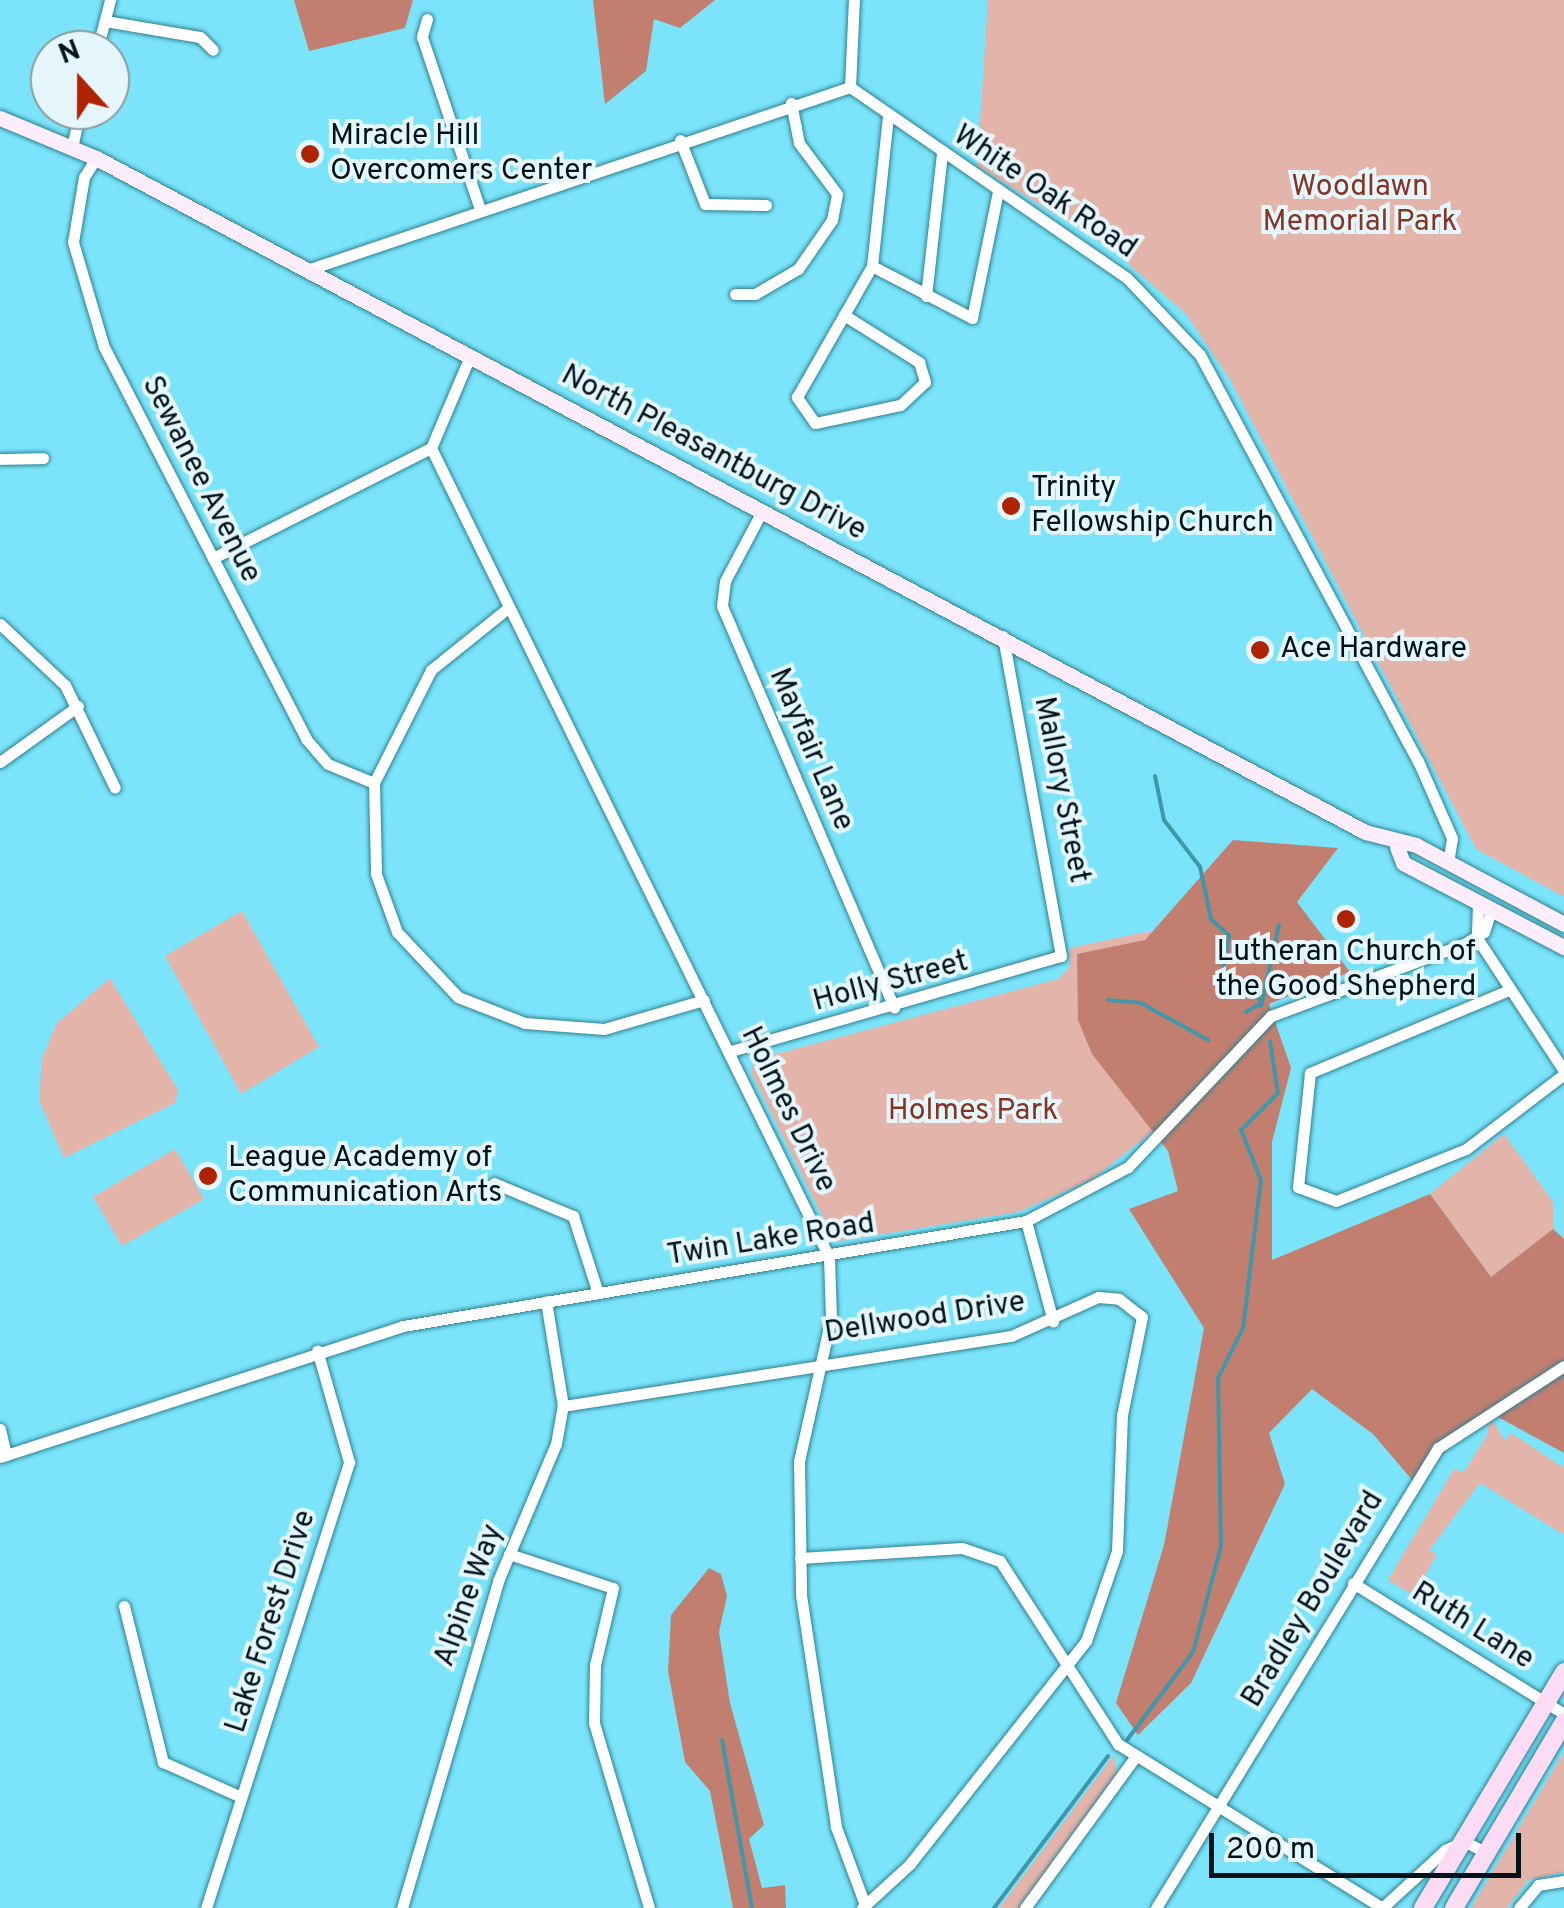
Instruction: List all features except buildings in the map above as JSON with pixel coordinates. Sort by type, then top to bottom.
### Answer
[{"type":"main road","name":"North Pleasantburg Drive","points":[[0,118],[96,158],[1397,847],[1416,845],[1564,924]]},
{"type":"main road","name":"North Pleasantburg Drive","points":[[1397,847],[1403,863],[1564,947]]},
{"type":"main road","points":[[1423,1908],[1564,1672]]},
{"type":"main road","points":[[1454,1908],[1564,1722]]},
{"type":"street","points":[[103,30],[110,0]]},
{"type":"street","points":[[307,270],[680,140],[850,87],[854,0]]},
{"type":"street","points":[[427,19],[422,38],[480,210]]},
{"type":"street","points":[[105,21],[200,37],[213,50]]},
{"type":"street","name":"White Oak Road","points":[[850,87],[888,117],[1127,278],[1229,398],[1418,761],[1452,838],[1448,863]]},
{"type":"street","points":[[734,294],[755,294],[798,269],[832,220],[837,194],[799,144],[791,103]]},
{"type":"street","points":[[844,315],[918,362],[925,382],[900,405],[814,423],[798,397],[844,315],[872,266],[888,117]]},
{"type":"street","points":[[72,148],[76,130]]},
{"type":"street","points":[[680,140],[705,204],[766,204]]},
{"type":"street","points":[[926,296],[942,154]]},
{"type":"street","name":"Sewanee Avenue","points":[[96,158],[74,220],[82,296],[306,740],[328,764],[374,783]]},
{"type":"street","points":[[872,266],[926,296],[975,316],[998,191]]},
{"type":"street","points":[[213,558],[432,448],[470,356]]},
{"type":"street","name":"Holmes Drive","points":[[432,448],[830,1257]]},
{"type":"street","points":[[0,459],[43,458]]},
{"type":"street","name":"Mayfair Lane","points":[[760,512],[725,581],[722,606],[894,1008]]},
{"type":"street","points":[[508,608],[431,670],[374,783],[385,908],[414,957],[458,997],[525,1023],[576,1029],[646,1022],[704,1000]]},
{"type":"street","points":[[0,624],[33,646],[78,706],[115,788]]},
{"type":"street","name":"Mallory Street","points":[[1003,635],[1061,956]]},
{"type":"street","points":[[0,762],[78,706]]},
{"type":"street","points":[[1485,907],[1478,938],[1564,1072],[1466,1150],[1336,1201],[1298,1188],[1310,1072],[1509,990]]},
{"type":"street","name":"Twin Lake Road","points":[[3,1456],[317,1350],[546,1302],[1026,1221],[1116,1177],[1271,1016],[1478,938]]},
{"type":"street","name":"Holly Street","points":[[731,1051],[894,1008],[1061,956]]},
{"type":"street","points":[[494,1182],[574,1216],[598,1293]]},
{"type":"street","points":[[1026,1221],[1053,1320]]},
{"type":"street","points":[[830,1257],[820,1362],[801,1440],[800,1558],[836,1827],[864,1906]]},
{"type":"street","name":"Dellwood Drive","points":[[563,1406],[820,1362],[1011,1336],[1108,1296],[1135,1308],[1145,1328],[1122,1415],[1117,1551],[1070,1667],[910,1864],[864,1906]]},
{"type":"street","name":"Alpine Way","points":[[402,1908],[508,1554],[563,1406],[546,1302]]},
{"type":"street","name":"Lake Forest Drive","points":[[206,1908],[349,1462],[317,1350]]},
{"type":"street","name":"Bradley Boulevard","points":[[1156,1908],[1438,1448],[1564,1366]]},
{"type":"street","points":[[0,1429],[3,1456]]},
{"type":"street","points":[[800,1558],[944,1548],[990,1555],[1021,1584],[1104,1727],[1135,1757],[1382,1908],[1433,1858],[1464,1842],[1486,1853]]},
{"type":"street","points":[[508,1554],[613,1588],[594,1665],[594,1723],[649,1908]]},
{"type":"street","name":"Ruth Lane","points":[[1353,1583],[1564,1714]]},
{"type":"street","points":[[124,1606],[164,1762],[241,1797]]},
{"type":"street","points":[[1025,1908],[1135,1757]]},
{"type":"street","points":[[1519,1908],[1538,1885],[1564,1881]]},
{"type":"green space","name":"Woodlawn Memorial Park","points":[[988,0],[1564,0],[1564,897],[1476,849],[1229,378],[1186,314],[1109,247],[977,166]]},
{"type":"green space","points":[[242,911],[319,1047],[241,1094],[165,956]]},
{"type":"green space","name":"Holmes Park","points":[[1145,932],[1202,937],[1175,1105],[1151,1133],[1091,1180],[1018,1212],[835,1242],[751,1072],[754,1060],[1058,979],[1069,968],[1070,948]]},
{"type":"green space","points":[[110,978],[178,1090],[175,1103],[64,1158],[39,1100],[42,1059],[56,1024]]},
{"type":"green space","points":[[1504,1134],[1554,1203],[1553,1229],[1491,1277],[1430,1194]]},
{"type":"green space","points":[[175,1149],[204,1199],[122,1246],[93,1197]]},
{"type":"green space","points":[[1490,1416],[1505,1441],[1511,1433],[1564,1468],[1564,1535],[1480,1483],[1430,1549],[1437,1555],[1413,1595],[1388,1580],[1454,1469],[1464,1472],[1487,1435]]},
{"type":"green space","points":[[1564,1752],[1564,1872],[1528,1880],[1507,1908],[1471,1908]]},
{"type":"green space","points":[[1114,1755],[1117,1774],[1019,1908],[999,1908]]},
{"type":"shaded area","points":[[294,0],[413,0],[405,28],[309,51]]},
{"type":"shaded area","points":[[593,0],[715,0],[680,28],[654,19],[646,71],[605,104]]},
{"type":"shaded area","points":[[1233,840],[1338,848],[1297,902],[1350,972],[1269,1004],[1291,1068],[1272,1142],[1272,1260],[1430,1194],[1491,1277],[1553,1229],[1564,1239],[1564,1453],[1489,1412],[1413,1481],[1373,1434],[1312,1389],[1269,1433],[1285,1484],[1191,1683],[1138,1735],[1116,1703],[1164,1545],[1204,1328],[1129,1209],[1178,1191],[1168,1151],[1092,1054],[1078,1020],[1077,954],[1145,940]]},
{"type":"shaded area","points":[[709,1568],[721,1574],[727,1596],[719,1632],[730,1703],[764,1825],[749,1839],[762,1888],[785,1885],[786,1908],[733,1908],[710,1791],[685,1762],[668,1671],[671,1615]]},
{"type":"waterway","points":[[1155,776],[1164,820],[1200,867],[1211,919],[1229,936],[1223,969],[1260,1000]]},
{"type":"waterway","points":[[1261,1006],[1279,925]]},
{"type":"waterway","points":[[1108,1000],[1141,1003],[1208,1040]]},
{"type":"waterway","points":[[1246,1012],[1260,1004]]},
{"type":"waterway","points":[[1127,1740],[1193,1652],[1221,1546],[1218,1378],[1243,1328],[1261,1180],[1241,1130],[1278,1093],[1270,1042]]},
{"type":"waterway","points":[[722,1740],[752,1908]]},
{"type":"waterway","points":[[994,1908],[1108,1756]]},
{"type":"place","name":"Miracle Hill Overcomers Center","points":[[310,154]]},
{"type":"place","name":"Trinity Fellowship Church","points":[[1011,506]]},
{"type":"place","name":"Ace Hardware","points":[[1260,650]]},
{"type":"place","name":"Lutheran Church of the Good Shepherd","points":[[1346,919]]},
{"type":"place","name":"League Academy of Communication Arts","points":[[208,1176]]}]
